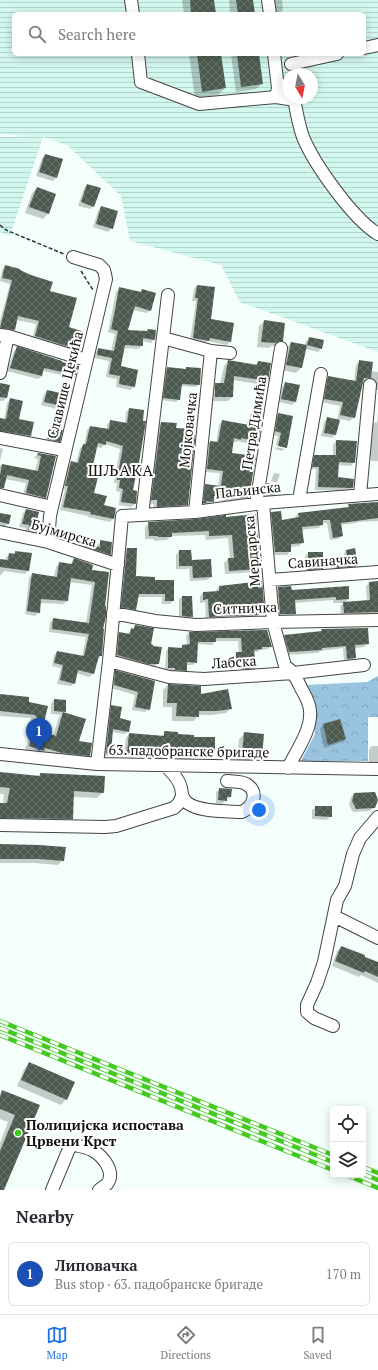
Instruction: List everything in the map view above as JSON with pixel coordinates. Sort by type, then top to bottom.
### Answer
[{"type":"street","points":[[131,0],[133,12]]},
{"type":"street","points":[[268,0],[270,12]]},
{"type":"street","points":[[366,48],[378,45]]},
{"type":"street","points":[[138,56],[141,82],[199,104],[282,98]]},
{"type":"street","points":[[274,56],[278,88],[276,97]]},
{"type":"street","points":[[291,65],[329,56]]},
{"type":"street","points":[[295,104],[303,136],[311,153],[340,196],[364,223],[378,234]]},
{"type":"street","name":"Славише Цекића","points":[[48,542],[50,516],[64,450],[106,279],[104,270],[99,266],[73,258]]},
{"type":"street","points":[[142,515],[168,295]]},
{"type":"street","points":[[0,373],[4,335],[86,360]]},
{"type":"street","points":[[163,338],[211,351],[230,354]]},
{"type":"street","name":"Петра Димића","points":[[260,503],[281,348]]},
{"type":"street","name":"Мојковачка","points":[[195,512],[211,351]]},
{"type":"street","points":[[299,500],[321,374]]},
{"type":"street","points":[[360,495],[370,385]]},
{"type":"street","points":[[0,438],[64,450]]},
{"type":"street","name":"Паљинска","points":[[118,565],[122,516],[195,512],[260,503],[378,494]]},
{"type":"street","points":[[0,495],[52,507]]},
{"type":"street","name":"Мердарска","points":[[260,503],[270,580],[273,622],[285,666],[293,673],[304,693],[310,706],[311,714],[307,729],[288,768]]},
{"type":"street","name":"Бујмирска","points":[[0,532],[48,542],[118,565]]},
{"type":"street","points":[[97,764],[118,565]]},
{"type":"street","name":"Савиначка","points":[[270,580],[378,572]]},
{"type":"street","name":"Ситничка","points":[[114,613],[155,621],[196,625],[378,620]]},
{"type":"street","name":"Лабска","points":[[109,661],[169,677],[204,680],[293,673],[364,665]]},
{"type":"street","name":"63. падобранске бригаде","points":[[0,754],[97,764],[378,769]]},
{"type":"street","points":[[165,765],[178,779],[181,786],[182,796],[186,803],[203,809],[242,812],[248,809],[254,794],[251,788],[245,783],[227,781]]},
{"type":"street","points":[[0,825],[116,826],[174,808],[179,803],[182,796]]},
{"type":"street","points":[[333,1026],[314,1018],[307,1012],[307,1005],[317,983],[324,962],[338,900],[349,875],[353,854],[360,838],[378,817]]},
{"type":"street","points":[[334,916],[378,938]]},
{"type":"street","points":[[52,1190],[71,1144],[94,1151],[104,1158],[109,1167],[109,1176],[107,1183],[99,1190]]},
{"type":"path","points":[[0,225],[6,230],[73,258],[100,302]]},
{"type":"green space","points":[[0,0],[378,0],[378,352],[240,302],[221,265],[130,241],[121,196],[67,145],[43,137],[10,236],[0,232],[0,137],[30,136],[0,134]]},
{"type":"green space","points":[[378,676],[378,717],[368,717],[368,761],[301,761],[315,734],[315,700],[305,685],[367,682]]},
{"type":"building","points":[[190,0],[214,0],[216,12],[191,12]]},
{"type":"building","points":[[236,0],[253,0],[255,12],[238,12]]},
{"type":"building","points":[[197,56],[221,56],[226,88],[202,92]]},
{"type":"building","points":[[237,56],[259,56],[263,84],[241,87]]},
{"type":"building","points":[[45,154],[63,159],[57,178],[39,172]]},
{"type":"building","points":[[87,184],[101,188],[94,207],[81,202]]},
{"type":"building","points":[[37,187],[56,194],[49,214],[29,207]]},
{"type":"building","points":[[101,206],[118,211],[113,229],[96,224]]},
{"type":"building","points":[[5,265],[20,269],[31,275],[53,282],[50,291],[77,298],[69,327],[84,332],[79,348],[66,346],[35,336],[39,321],[18,316],[15,330],[0,328],[12,280],[2,278]]},
{"type":"building","points":[[197,285],[215,287],[211,319],[234,323],[231,342],[210,338],[209,341],[193,338],[198,298],[195,298]]},
{"type":"building","points":[[119,287],[141,292],[142,289],[156,293],[151,311],[135,306],[128,330],[156,330],[155,340],[143,338],[143,346],[125,345],[121,366],[138,370],[135,387],[119,384],[120,376],[109,374],[112,358],[97,355],[98,348],[114,351],[118,331],[111,329]]},
{"type":"building","points":[[264,320],[285,323],[283,341],[275,343],[261,342]]},
{"type":"building","points":[[309,337],[324,340],[322,349],[307,345]]},
{"type":"building","points":[[291,342],[307,345],[302,368],[286,365]]},
{"type":"building","points":[[17,346],[78,366],[76,375],[44,368],[42,376],[10,368]]},
{"type":"building","points":[[228,360],[257,365],[258,361],[271,363],[268,381],[234,376],[233,397],[215,397],[215,383],[224,383]]},
{"type":"building","points":[[359,360],[373,362],[371,378],[364,378],[355,418],[340,415],[343,402],[324,399],[328,376],[356,381]]},
{"type":"building","points":[[167,367],[186,369],[186,367],[201,368],[200,385],[182,384],[180,400],[163,398]]},
{"type":"building","points":[[285,382],[300,385],[296,402],[281,399]]},
{"type":"building","points":[[0,383],[10,385],[7,398],[0,397]]},
{"type":"building","points":[[47,390],[65,394],[62,406],[44,402]]},
{"type":"building","points":[[10,398],[23,401],[19,419],[34,422],[31,436],[0,431],[0,418],[6,419]]},
{"type":"building","points":[[129,408],[144,410],[143,421],[146,421],[133,490],[137,491],[136,504],[121,502],[123,489],[119,488],[120,480],[117,480],[123,446],[106,441],[106,445],[98,443],[93,465],[101,466],[94,493],[107,496],[104,505],[116,508],[114,519],[90,514],[91,512],[63,507],[68,486],[65,486],[71,461],[78,463],[83,444],[86,444],[90,426],[109,429],[110,420],[127,423]]},
{"type":"building","points":[[278,413],[293,416],[287,448],[278,446],[281,433],[275,431]]},
{"type":"building","points":[[251,414],[262,416],[258,442],[234,438],[232,453],[256,456],[249,497],[234,497],[234,499],[214,496],[214,502],[206,501],[207,503],[203,503],[205,484],[221,486],[223,471],[207,469],[210,441],[218,442],[222,420],[249,425]]},
{"type":"building","points":[[327,417],[340,420],[336,435],[324,433]]},
{"type":"building","points":[[161,422],[177,423],[176,428],[194,429],[195,440],[188,505],[157,507],[157,500],[151,500]]},
{"type":"building","points":[[52,423],[62,426],[61,430],[63,430],[60,442],[48,439]]},
{"type":"building","points":[[336,440],[357,441],[355,463],[339,462],[338,477],[354,479],[353,488],[318,487],[319,467],[312,467],[314,455],[336,455]]},
{"type":"building","points":[[38,453],[56,456],[46,498],[26,493],[29,480],[7,475],[4,488],[0,488],[2,464],[38,471],[41,456],[37,455]]},
{"type":"building","points":[[267,483],[278,485],[276,494],[265,495]]},
{"type":"building","points":[[378,502],[378,518],[341,523],[343,536],[333,538],[330,520],[323,520],[323,525],[302,527],[304,543],[291,544],[291,552],[275,552],[271,512],[281,511],[282,520],[299,517],[298,513],[349,507],[348,504]]},
{"type":"building","points":[[26,509],[39,512],[36,525],[41,526],[40,533],[28,530],[29,525],[22,524]]},
{"type":"building","points":[[0,513],[11,515],[9,524],[0,522]]},
{"type":"building","points":[[256,514],[260,569],[229,571],[228,558],[234,558],[232,535],[209,536],[209,531],[172,533],[172,537],[149,536],[148,522],[195,519],[226,515],[226,517]]},
{"type":"building","points":[[100,540],[112,542],[111,555],[84,546],[100,547]]},
{"type":"building","points":[[127,548],[137,548],[136,576],[155,577],[155,580],[174,580],[174,601],[165,601],[165,594],[139,594],[136,610],[121,607]]},
{"type":"building","points":[[355,548],[358,566],[337,568],[336,563],[348,562],[346,550]]},
{"type":"building","points":[[179,550],[191,550],[192,560],[211,559],[212,577],[193,578],[192,562],[192,566],[179,566]]},
{"type":"building","points":[[15,551],[32,553],[29,571],[0,567],[0,559],[8,560],[9,553],[15,554]]},
{"type":"building","points":[[308,552],[323,552],[323,569],[308,570]]},
{"type":"building","points":[[74,558],[93,565],[92,570],[109,572],[105,606],[106,616],[103,629],[102,656],[99,656],[94,674],[78,670],[75,684],[60,680],[63,665],[54,663],[57,651],[84,656],[89,634],[52,629],[53,618],[89,623],[95,582],[71,578],[68,601],[41,599],[40,613],[27,611],[32,573],[57,577],[59,562],[72,564]]},
{"type":"building","points":[[262,581],[264,603],[258,603],[259,615],[209,617],[208,599],[203,600],[203,592],[219,591],[219,586]]},
{"type":"building","points":[[378,581],[378,612],[344,613],[343,602],[370,600],[369,582]]},
{"type":"building","points":[[291,586],[292,590],[349,586],[349,599],[336,600],[336,597],[295,600],[296,614],[280,614],[278,587]]},
{"type":"building","points":[[182,596],[192,596],[193,617],[182,616]]},
{"type":"building","points":[[135,625],[154,628],[151,644],[153,646],[162,647],[159,664],[148,664],[117,655],[119,632],[130,634],[131,628],[134,629]]},
{"type":"building","points":[[368,628],[369,644],[355,645],[356,658],[347,659],[346,646],[322,648],[322,650],[289,652],[284,635],[322,631],[321,629]]},
{"type":"building","points":[[267,630],[272,647],[262,647],[262,649],[254,650],[256,668],[243,669],[243,661],[236,661],[236,652],[242,652],[241,638],[216,638],[216,642],[198,642],[197,663],[187,662],[187,671],[168,668],[168,647],[182,648],[182,645],[190,644],[189,632]]},
{"type":"building","points":[[115,670],[155,681],[150,710],[135,707],[138,692],[114,685]]},
{"type":"building","points":[[168,684],[201,686],[201,694],[228,689],[232,709],[199,711],[199,717],[176,716],[177,703],[167,703]]},
{"type":"building","points":[[0,694],[29,697],[29,702],[48,706],[42,731],[56,736],[63,712],[86,719],[79,741],[92,743],[90,756],[62,753],[45,748],[44,751],[29,746],[37,717],[35,715],[0,711]]},
{"type":"building","points":[[54,699],[66,700],[66,712],[54,711]]},
{"type":"building","points":[[111,705],[122,707],[120,718],[131,721],[129,732],[113,729],[111,754],[106,753]]},
{"type":"building","points":[[340,719],[346,739],[328,745],[323,724]]},
{"type":"building","points":[[164,731],[194,735],[194,737],[215,737],[215,755],[193,755],[193,758],[181,757],[182,749],[166,748],[165,756],[127,753],[129,733],[164,736]]},
{"type":"building","points":[[244,732],[264,734],[262,757],[242,755]]},
{"type":"building","points":[[0,772],[40,776],[40,773],[105,776],[104,793],[74,791],[73,819],[0,818],[0,803],[7,803],[10,788],[0,787]]},
{"type":"building","points":[[219,788],[232,789],[231,797],[227,797],[227,801],[218,800]]},
{"type":"building","points":[[375,792],[378,800],[375,808],[356,809],[352,801],[354,793]]},
{"type":"building","points":[[315,806],[332,806],[332,817],[315,816]]},
{"type":"building","points":[[0,844],[66,847],[64,861],[39,859],[0,859]]},
{"type":"building","points":[[341,946],[365,955],[365,957],[378,962],[378,977],[335,961]]},
{"type":"building","points":[[29,1062],[75,1082],[67,1100],[21,1080]]},
{"type":"building","name":"Полицијска испостава Црвени Крст","points":[[2,1090],[40,1105],[4,1190],[0,1190],[0,1151],[15,1115],[0,1109],[0,1097]]},
{"type":"railway","points":[[0,1021],[330,1154]]},
{"type":"railway","points":[[0,1028],[330,1161]]},
{"type":"railway","points":[[0,1035],[330,1169]]},
{"type":"railway","points":[[366,1168],[378,1173]]},
{"type":"railway","points":[[366,1175],[378,1180]]},
{"type":"railway","points":[[353,1178],[378,1188]]},
{"type":"place","name":"Липовачка","points":[[39,751]]},
{"type":"place","name":"Полицијска испостава Црвени Крст","points":[[18,1133]]},
{"type":"district","name":"ШЉАКА","points":[[121,470]]}]
